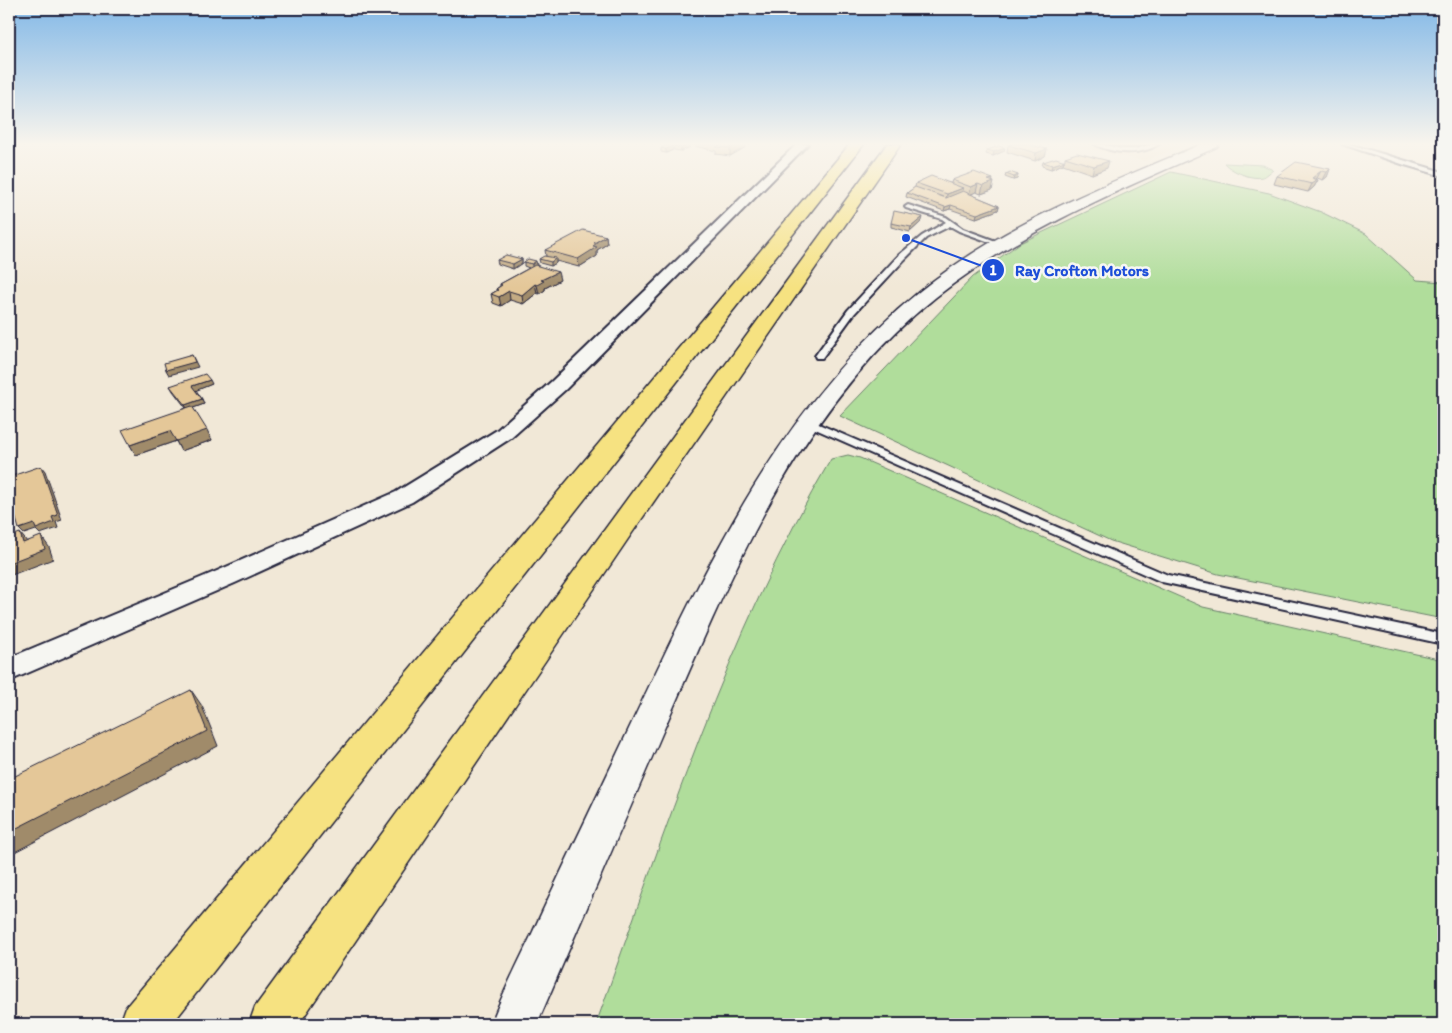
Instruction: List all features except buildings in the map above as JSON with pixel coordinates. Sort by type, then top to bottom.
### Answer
[{"type":"highway","points":[[144,1024],[819,192]]},
{"type":"highway","points":[[272,1024],[622,526],[860,192]]},
{"type":"main road","points":[[514,1024],[689,635],[741,529],[790,445],[843,376],[879,338],[927,295],[1000,244],[1070,205],[1100,192]]},
{"type":"street","points":[[9,670],[226,577],[404,497],[504,434],[559,385],[754,192]]},
{"type":"lane","points":[[908,207],[944,218],[961,230],[1000,244]]},
{"type":"lane","points":[[819,356],[851,312],[902,257],[924,237],[950,222]]},
{"type":"lane","points":[[807,422],[1166,579],[1443,639]]},
{"type":"green space","points":[[1128,192],[1265,192],[1321,212],[1366,234],[1417,280],[1443,282],[1443,619],[1218,574],[1111,541],[840,416],[973,277],[1020,243]]},
{"type":"green space","points":[[848,455],[860,458],[1203,607],[1443,660],[1443,1024],[596,1024],[700,736],[760,595],[794,526],[831,459]]},
{"type":"place","name":"Ray Crofton Motors","points":[[906,238]]}]
